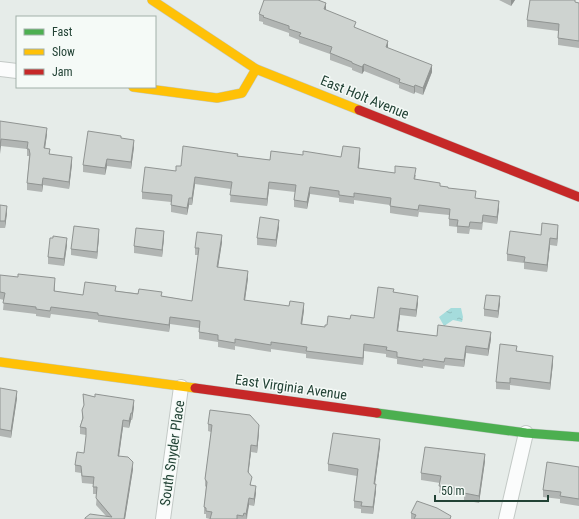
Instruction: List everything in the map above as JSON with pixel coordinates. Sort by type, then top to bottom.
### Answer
[{"type":"street","name":"East Holt Avenue","points":[[152,0],[256,69],[579,197]]},
{"type":"street","points":[[0,69],[16,71]]},
{"type":"street","points":[[142,88],[217,98],[242,93],[256,69]]},
{"type":"street","name":"East Virginia Avenue","points":[[0,362],[526,433],[579,437]]},
{"type":"street","name":"South Snyder Place","points":[[163,519],[181,387]]},
{"type":"street","points":[[506,519],[526,433]]},
{"type":"water","points":[[451,308],[461,308],[463,317],[462,322],[453,320],[444,326],[439,317]]},
{"type":"building","points":[[264,0],[318,0],[326,3],[324,9],[356,22],[354,27],[388,41],[386,47],[432,65],[423,88],[415,85],[414,87],[399,82],[400,79],[364,64],[362,67],[352,63],[330,53],[332,47],[299,36],[301,33],[289,29],[289,26],[263,17],[264,16],[259,14]]},
{"type":"building","points":[[530,0],[575,0],[575,2],[579,3],[579,41],[558,38],[559,24],[527,20]]},
{"type":"building","points":[[0,121],[47,128],[44,148],[50,149],[49,154],[72,157],[69,182],[43,178],[42,185],[27,183],[30,154],[29,149],[27,149],[28,142],[1,139],[0,147]]},
{"type":"building","points":[[88,131],[121,136],[121,138],[134,140],[131,162],[107,159],[105,168],[83,165]]},
{"type":"building","points":[[183,146],[238,154],[237,156],[270,160],[271,151],[303,155],[303,151],[341,157],[343,146],[360,148],[358,168],[395,173],[395,166],[416,168],[414,179],[440,183],[440,186],[448,188],[476,191],[475,198],[499,201],[497,217],[483,215],[482,223],[470,222],[469,227],[457,226],[458,220],[449,219],[450,209],[419,205],[418,210],[396,207],[390,206],[391,198],[354,193],[354,197],[339,195],[339,191],[310,187],[307,202],[294,200],[296,185],[269,182],[267,199],[230,195],[232,182],[195,177],[192,198],[189,198],[187,208],[171,205],[172,195],[142,192],[145,167],[176,171],[176,166],[181,166]]},
{"type":"building","points":[[0,205],[7,206],[5,221],[0,221]]},
{"type":"building","points":[[260,217],[279,220],[276,240],[257,238]]},
{"type":"building","points":[[542,223],[558,225],[557,239],[550,238],[547,265],[524,262],[525,257],[507,254],[510,231],[541,235]]},
{"type":"building","points":[[74,226],[99,229],[97,252],[71,249]]},
{"type":"building","points":[[136,228],[164,231],[162,250],[134,246]]},
{"type":"building","points":[[197,232],[222,235],[217,267],[248,271],[244,300],[289,306],[290,301],[304,303],[301,324],[325,327],[325,325],[327,325],[328,316],[350,319],[351,315],[374,318],[378,287],[394,289],[393,292],[418,296],[416,310],[400,308],[397,331],[437,336],[438,325],[491,332],[488,349],[466,346],[464,360],[445,358],[444,362],[423,359],[423,361],[397,357],[397,352],[386,350],[387,347],[364,344],[363,358],[306,351],[307,347],[271,342],[271,345],[235,339],[235,343],[218,340],[218,335],[199,332],[200,321],[170,317],[169,325],[98,315],[98,313],[51,307],[50,311],[36,309],[36,307],[3,303],[5,293],[0,292],[0,275],[18,277],[18,274],[55,278],[54,291],[83,295],[85,282],[116,286],[115,291],[138,294],[139,289],[162,292],[161,296],[192,301],[199,248],[195,248]]},
{"type":"building","points":[[53,236],[67,238],[64,259],[48,257],[50,238],[53,238]]},
{"type":"building","points":[[486,295],[500,296],[498,311],[484,309]]},
{"type":"building","points":[[500,344],[517,346],[516,351],[553,356],[550,383],[510,378],[510,383],[496,382]]},
{"type":"building","points":[[0,388],[17,391],[11,431],[0,429]]},
{"type":"building","points":[[83,394],[95,397],[95,394],[134,400],[129,421],[123,420],[118,456],[128,457],[133,462],[124,519],[85,519],[90,514],[112,517],[96,498],[97,487],[93,487],[94,477],[82,476],[81,466],[75,465],[77,452],[84,453],[86,436],[86,428],[80,427],[83,418]]},
{"type":"building","points":[[210,410],[250,415],[259,425],[257,446],[251,445],[248,472],[252,477],[250,485],[256,486],[254,499],[249,498],[246,514],[244,513],[243,516],[237,515],[237,519],[210,519],[212,512],[206,511],[206,508],[204,507],[207,482],[205,479],[212,425],[208,424]]},
{"type":"building","points":[[333,433],[380,439],[374,484],[376,484],[373,507],[361,506],[362,502],[354,501],[358,469],[328,464]]},
{"type":"building","points":[[425,447],[485,454],[479,496],[464,493],[464,489],[439,486],[441,476],[421,473]]},
{"type":"building","points":[[547,462],[579,467],[579,499],[560,496],[561,492],[543,490]]},
{"type":"building","points":[[417,501],[437,508],[451,516],[450,519],[414,519],[416,515],[411,513]]},
{"type":"traffic: fast","points":[[377,413],[526,433],[579,437]]},
{"type":"traffic: slow","points":[[152,0],[256,69],[359,110]]},
{"type":"traffic: slow","points":[[141,88],[217,98],[242,93],[256,69]]},
{"type":"traffic: slow","points":[[0,362],[195,388]]},
{"type":"traffic: jam","points":[[359,110],[579,197]]},
{"type":"traffic: jam","points":[[195,388],[377,413]]}]
